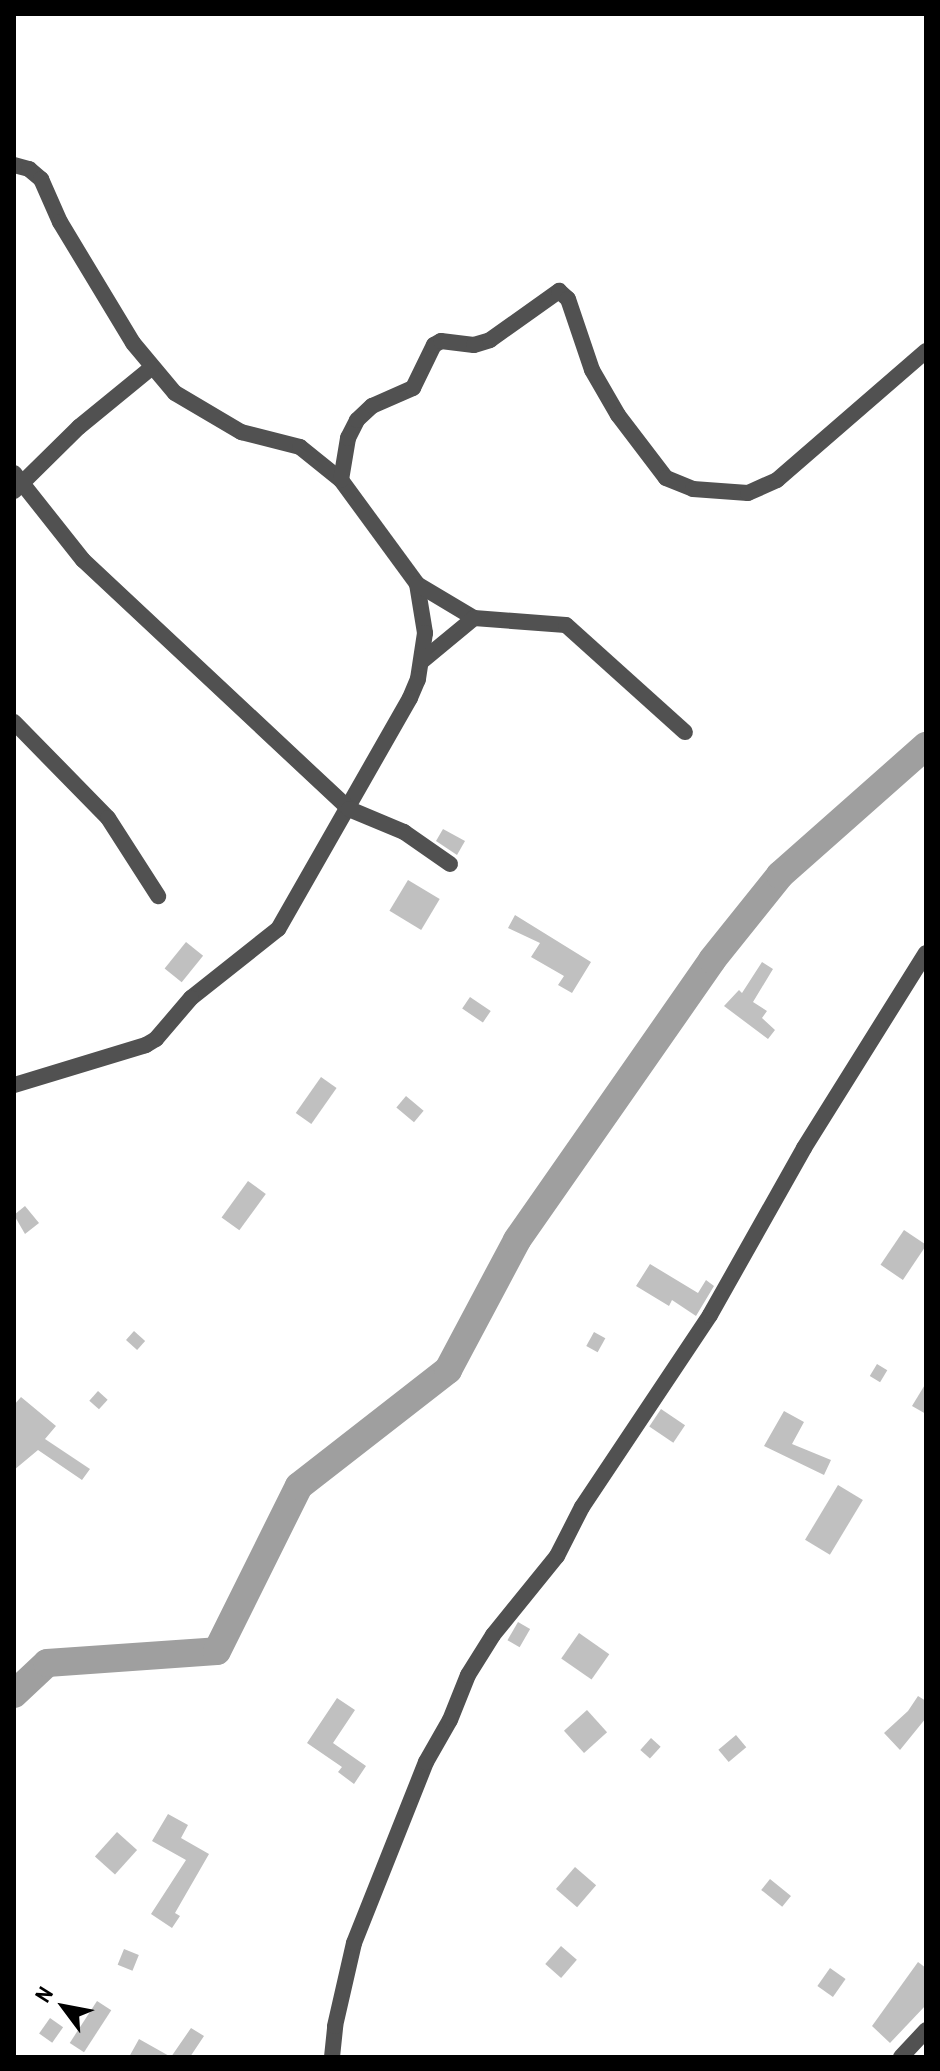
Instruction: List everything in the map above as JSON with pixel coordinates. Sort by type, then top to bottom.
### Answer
[{"type":"street","points":[[14,165],[29,169],[41,179],[60,222],[151,368],[193,407],[241,432],[300,447],[341,480],[417,584],[474,618],[566,625],[685,732]]},
{"type":"street","points":[[341,480],[348,438],[357,420],[372,406],[413,388],[434,345],[441,341],[474,345],[490,340],[559,291],[568,299],[592,370],[618,415],[666,478],[693,489],[748,493],[777,480],[926,351]]},
{"type":"street","points":[[151,368],[17,482],[83,560],[349,809],[404,832],[450,864]]},
{"type":"street","points":[[14,1085],[131,1050],[156,1039],[191,998],[278,929],[410,698],[422,661],[425,633],[417,584]]},
{"type":"street","points":[[422,661],[474,618]]},
{"type":"street","points":[[14,722],[108,818],[158,896]]},
{"type":"street","points":[[332,2057],[335,2026],[354,1943],[426,1762],[450,1720],[468,1675],[493,1635],[557,1556],[590,1495],[710,1315],[804,1148],[926,953]]},
{"type":"street","points":[[901,2057],[926,2030]]},
{"type":"building","points":[[443,829],[465,841],[457,855],[436,841]]},
{"type":"building","points":[[408,880],[440,899],[421,930],[389,911]]},
{"type":"building","points":[[515,915],[591,962],[572,993],[558,985],[564,976],[531,957],[540,943],[508,928]]},
{"type":"building","points":[[186,942],[203,956],[182,982],[165,968]]},
{"type":"building","points":[[762,962],[773,969],[753,1002],[767,1011],[762,1018],[775,1030],[768,1039],[724,1006],[739,990],[742,993]]},
{"type":"building","points":[[470,997],[491,1011],[483,1023],[462,1009]]},
{"type":"building","points":[[321,1077],[337,1088],[311,1124],[296,1113]]},
{"type":"building","points":[[406,1096],[424,1111],[414,1122],[396,1107]]},
{"type":"building","points":[[248,1181],[266,1194],[239,1230],[222,1217]]},
{"type":"building","points":[[25,1206],[39,1223],[25,1234],[14,1215]]},
{"type":"building","points":[[904,1230],[926,1246],[903,1280],[881,1265]]},
{"type":"building","points":[[650,1264],[698,1293],[706,1280],[714,1286],[696,1316],[672,1300],[669,1306],[636,1286]]},
{"type":"building","points":[[134,1331],[145,1341],[137,1350],[126,1340]]},
{"type":"building","points":[[594,1332],[605,1338],[598,1352],[586,1346]]},
{"type":"building","points":[[877,1364],[887,1370],[880,1382],[870,1376]]},
{"type":"building","points":[[926,1383],[926,1414],[912,1406]]},
{"type":"building","points":[[98,1391],[108,1400],[99,1409],[89,1401]]},
{"type":"building","points":[[21,1397],[56,1426],[45,1439],[90,1469],[82,1480],[38,1450],[14,1470],[14,1405]]},
{"type":"building","points":[[661,1409],[685,1425],[673,1443],[649,1426]]},
{"type":"building","points":[[784,1411],[804,1422],[792,1444],[831,1460],[824,1475],[764,1446]]},
{"type":"building","points":[[838,1485],[863,1500],[830,1555],[805,1540]]},
{"type":"building","points":[[518,1622],[530,1629],[520,1647],[507,1640]]},
{"type":"building","points":[[579,1633],[609,1654],[592,1680],[561,1658]]},
{"type":"building","points":[[918,1696],[926,1701],[926,1718],[900,1750],[884,1733],[908,1711]]},
{"type":"building","points":[[337,1698],[355,1710],[333,1743],[366,1766],[354,1784],[338,1772],[342,1767],[307,1743]]},
{"type":"building","points":[[587,1710],[607,1732],[584,1753],[564,1731]]},
{"type":"building","points":[[736,1735],[746,1747],[729,1762],[718,1750]]},
{"type":"building","points":[[651,1738],[661,1747],[650,1759],[640,1750]]},
{"type":"building","points":[[168,1814],[188,1825],[181,1838],[209,1854],[175,1913],[180,1916],[172,1928],[151,1914],[186,1860],[152,1841]]},
{"type":"building","points":[[117,1832],[137,1850],[115,1875],[95,1857]]},
{"type":"building","points":[[575,1867],[596,1885],[577,1907],[556,1889]]},
{"type":"building","points":[[770,1879],[791,1896],[782,1907],[761,1890]]},
{"type":"building","points":[[561,1946],[577,1960],[561,1978],[545,1964]]},
{"type":"building","points":[[124,1949],[139,1955],[132,1971],[118,1965]]},
{"type":"building","points":[[918,1962],[926,1968],[926,2005],[890,2043],[872,2026]]},
{"type":"building","points":[[830,1968],[846,1979],[833,1997],[817,1986]]},
{"type":"building","points":[[97,2001],[111,2010],[84,2052],[70,2043]]},
{"type":"building","points":[[50,2018],[63,2027],[52,2043],[39,2034]]},
{"type":"building","points":[[191,2028],[204,2036],[190,2057],[171,2057]]},
{"type":"building","points":[[139,2039],[171,2057],[129,2057]]},
{"type":"waterway","points":[[14,1694],[47,1663],[217,1651],[299,1486],[448,1370],[517,1240],[712,960],[780,875],[926,746]]}]
